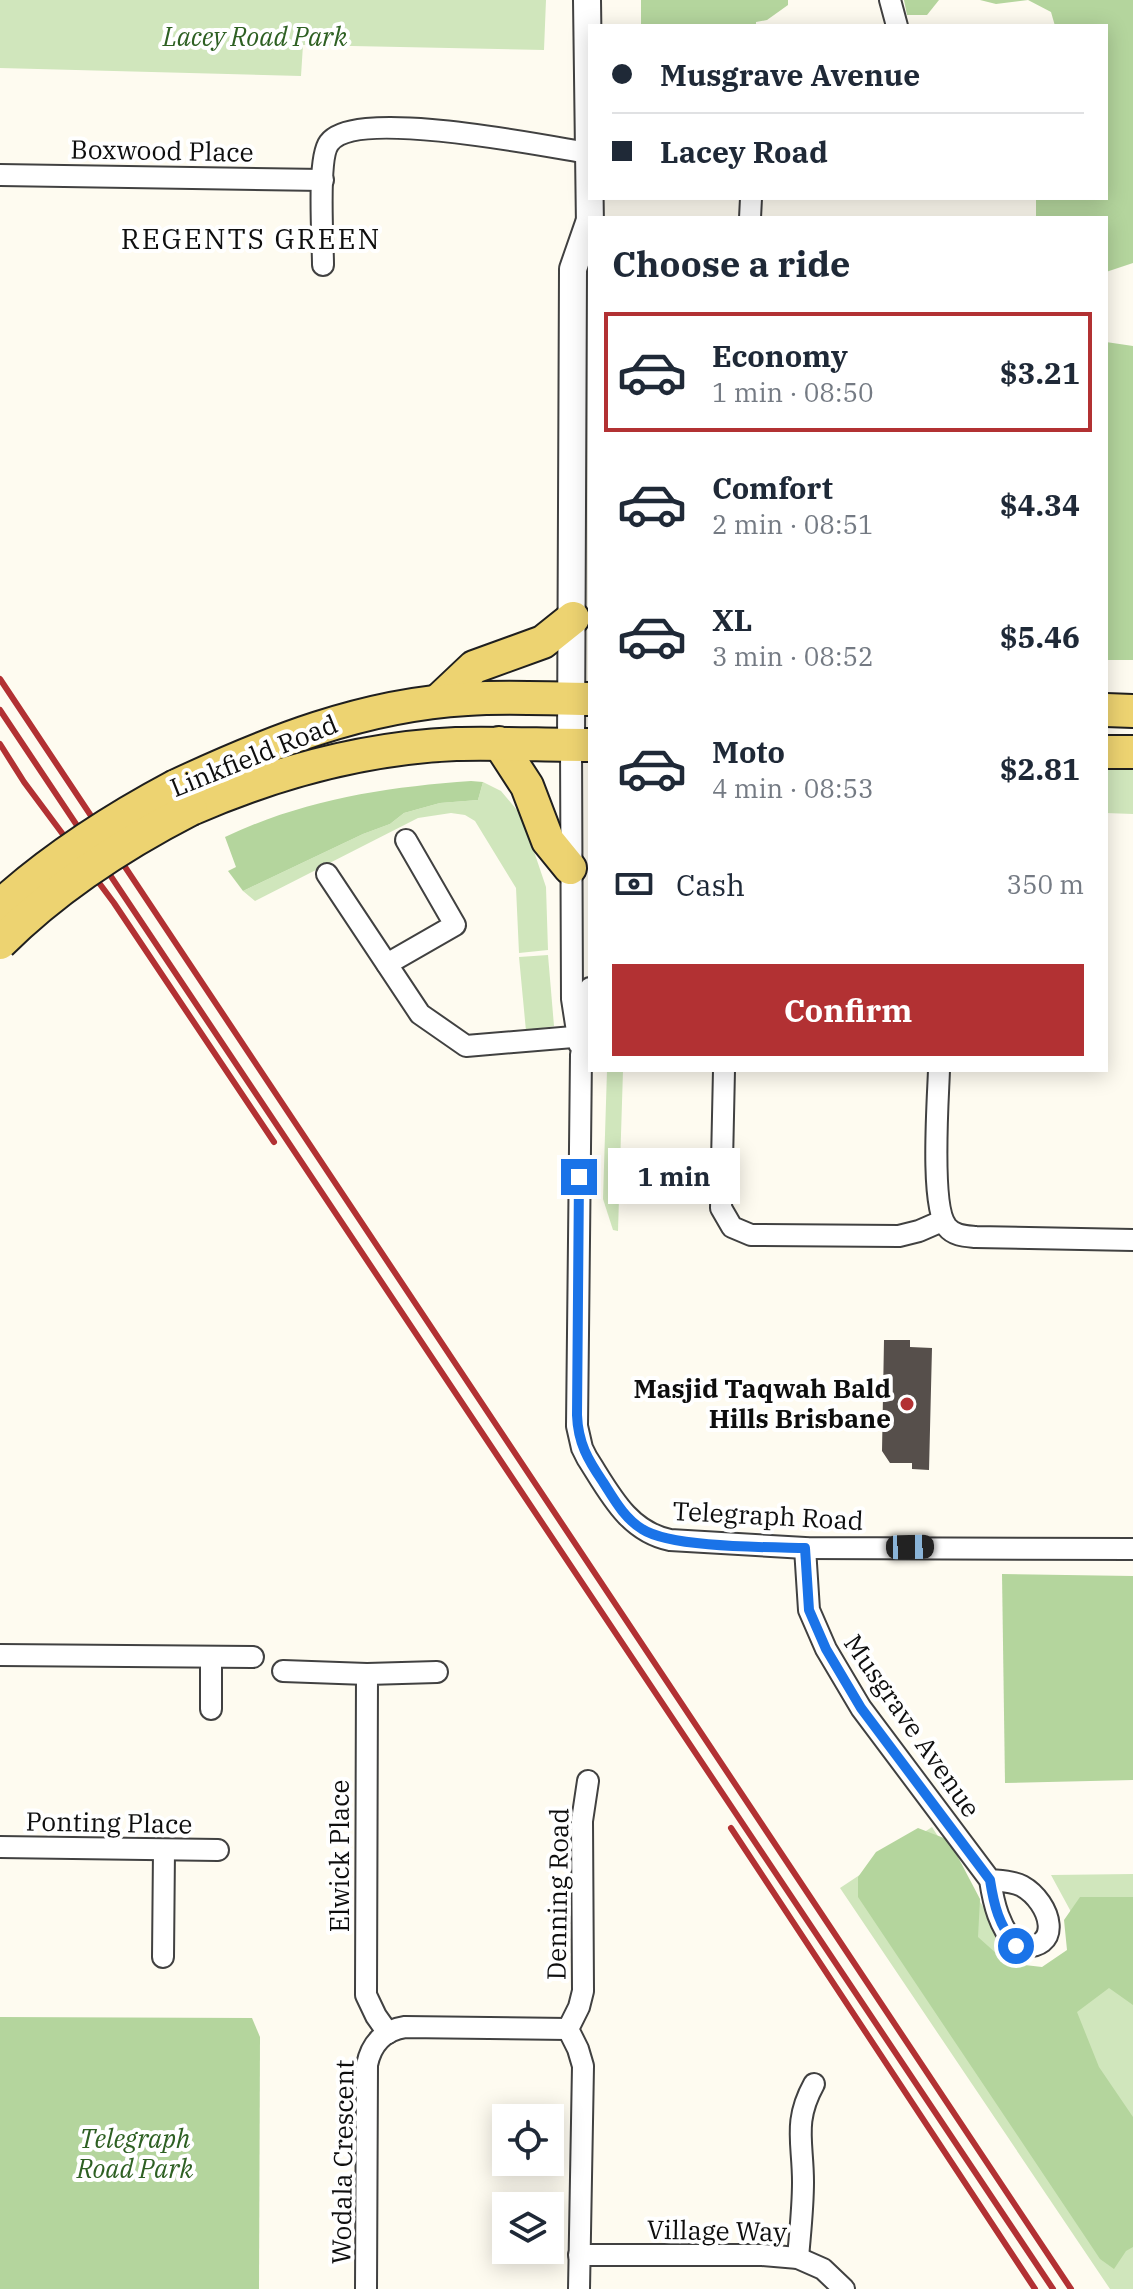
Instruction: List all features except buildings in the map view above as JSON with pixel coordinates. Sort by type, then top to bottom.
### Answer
[{"type":"main road","points":[[438,701],[474,667],[543,642],[573,618]]},
{"type":"main road","name":"Linkfield Road","points":[[0,943],[65,885],[130,842],[184,798],[275,742],[373,712],[438,701],[493,697],[581,699]]},
{"type":"main road","points":[[1108,710],[1133,711]]},
{"type":"main road","points":[[499,743],[527,786],[548,841],[570,868]]},
{"type":"main road","name":"Linkfield Road","points":[[0,906],[72,847],[122,815],[335,760],[409,748],[499,743],[581,745]]},
{"type":"main road","points":[[1108,752],[1133,752]]},
{"type":"street","points":[[323,265],[323,162],[327,144],[341,132],[474,133],[588,153],[587,0]]},
{"type":"street","points":[[890,0],[896,24]]},
{"type":"street","name":"Boxwood Place","points":[[0,175],[323,180]]},
{"type":"street","points":[[581,1042],[572,999],[570,868],[581,745],[581,699],[573,618],[573,269],[588,228]]},
{"type":"street","points":[[387,964],[455,925],[406,840]]},
{"type":"street","points":[[327,874],[428,1022],[466,1046],[581,1042]]},
{"type":"street","points":[[581,1042],[588,1000]]},
{"type":"street","name":"Telegraph Road","points":[[581,1042],[577,1426],[587,1458],[624,1513],[656,1537],[683,1541],[805,1548],[1133,1549]]},
{"type":"street","points":[[724,1072],[720,1194],[723,1215],[732,1227],[751,1235],[899,1236],[942,1221]]},
{"type":"street","points":[[939,1072],[937,1188],[942,1221],[954,1234],[1133,1240]]},
{"type":"street","name":"Musgrave Avenue","points":[[805,1548],[809,1610],[826,1649],[861,1708],[990,1880]]},
{"type":"street","points":[[0,1655],[253,1657]]},
{"type":"street","points":[[211,1657],[211,1709]]},
{"type":"street","points":[[283,1671],[367,1674],[437,1672]]},
{"type":"street","name":"Elwick Place","points":[[367,1674],[366,1995],[388,2033]]},
{"type":"street","name":"Denning Road","points":[[568,2029],[583,1991],[582,1821],[588,1781]]},
{"type":"street","name":"Ponting Place","points":[[0,1847],[218,1850]]},
{"type":"street","points":[[163,1957],[164,1850]]},
{"type":"street","points":[[388,2033],[405,2027],[568,2029],[583,2066],[579,2289]]},
{"type":"street","name":"Wodala Crescent","points":[[366,2289],[367,2065],[373,2046],[388,2033]]},
{"type":"street","points":[[798,2258],[803,2182],[800,2124],[803,2104],[814,2084]]},
{"type":"street","name":"Village Way","points":[[579,2255],[762,2255],[798,2258],[823,2269],[844,2289]]},
{"type":"green space","name":"Lacey Road Park","points":[[0,0],[546,0],[544,50],[303,45],[301,76],[0,68]]},
{"type":"green space","points":[[641,0],[788,0],[788,5],[756,24],[641,24]]},
{"type":"green space","points":[[904,0],[939,0],[927,15],[907,15]]},
{"type":"green space","points":[[980,0],[1028,0],[996,4]]},
{"type":"green space","points":[[1028,0],[1133,0],[1133,263],[1108,271],[1108,216],[1036,216],[1036,200],[1108,200],[1108,24],[1054,24],[1051,12]]},
{"type":"green space","points":[[1108,342],[1133,346],[1133,660],[1108,660]]},
{"type":"green space","points":[[1108,769],[1133,769],[1133,814],[1108,813]]},
{"type":"green space","points":[[483,782],[501,791],[522,816],[546,887],[548,950],[519,953],[516,888],[475,821],[465,815],[451,813],[418,818],[255,901],[243,891],[390,824],[404,813],[440,803],[478,800]]},
{"type":"green space","points":[[483,782],[478,800],[440,803],[404,813],[390,824],[243,891],[228,871],[236,867],[225,837],[254,824],[345,797]]},
{"type":"green space","points":[[548,955],[554,1026],[526,1031],[519,957]]},
{"type":"green space","points":[[607,1072],[623,1072],[618,1231],[613,1230],[603,1199]]},
{"type":"green space","points":[[1002,1574],[1133,1576],[1133,1780],[1005,1783]]},
{"type":"green space","points":[[932,1827],[991,1919],[1000,1947],[1011,1967],[1058,1970],[1078,1939],[1070,1910],[1051,1875],[1133,1874],[1133,2289],[1110,2289],[840,1888]]},
{"type":"green space","points":[[918,1828],[949,1840],[980,1899],[978,1937],[1007,1963],[1042,1967],[1067,1950],[1064,1920],[1080,1897],[1133,1897],[1133,2005],[1109,1988],[1077,2012],[1099,2067],[1133,2117],[1133,2247],[1126,2251],[1114,2269],[1100,2259],[858,1897],[858,1877],[876,1852]]},
{"type":"green space","name":"Telegraph Road Park","points":[[0,2017],[252,2018],[260,2037],[259,2289],[0,2289]]},
{"type":"railway","points":[[0,679],[1071,2289]]},
{"type":"railway","points":[[0,710],[1053,2289]]},
{"type":"railway","points":[[0,744],[24,782],[114,903],[274,1142]]},
{"type":"railway","points":[[731,1828],[1035,2289]]},
{"type":"place","name":"Masjid Taqwah Bald Hills Brisbane","points":[[907,1404]]},
{"type":"district","name":"REGENTS GREEN","points":[[251,239]]},
{"type":"route","points":[[579,1177],[577,1415],[579,1438],[587,1458],[624,1513],[633,1523],[656,1537],[805,1548],[809,1610],[826,1649],[861,1708],[990,1880],[1002,1929],[1016,1946]]}]
